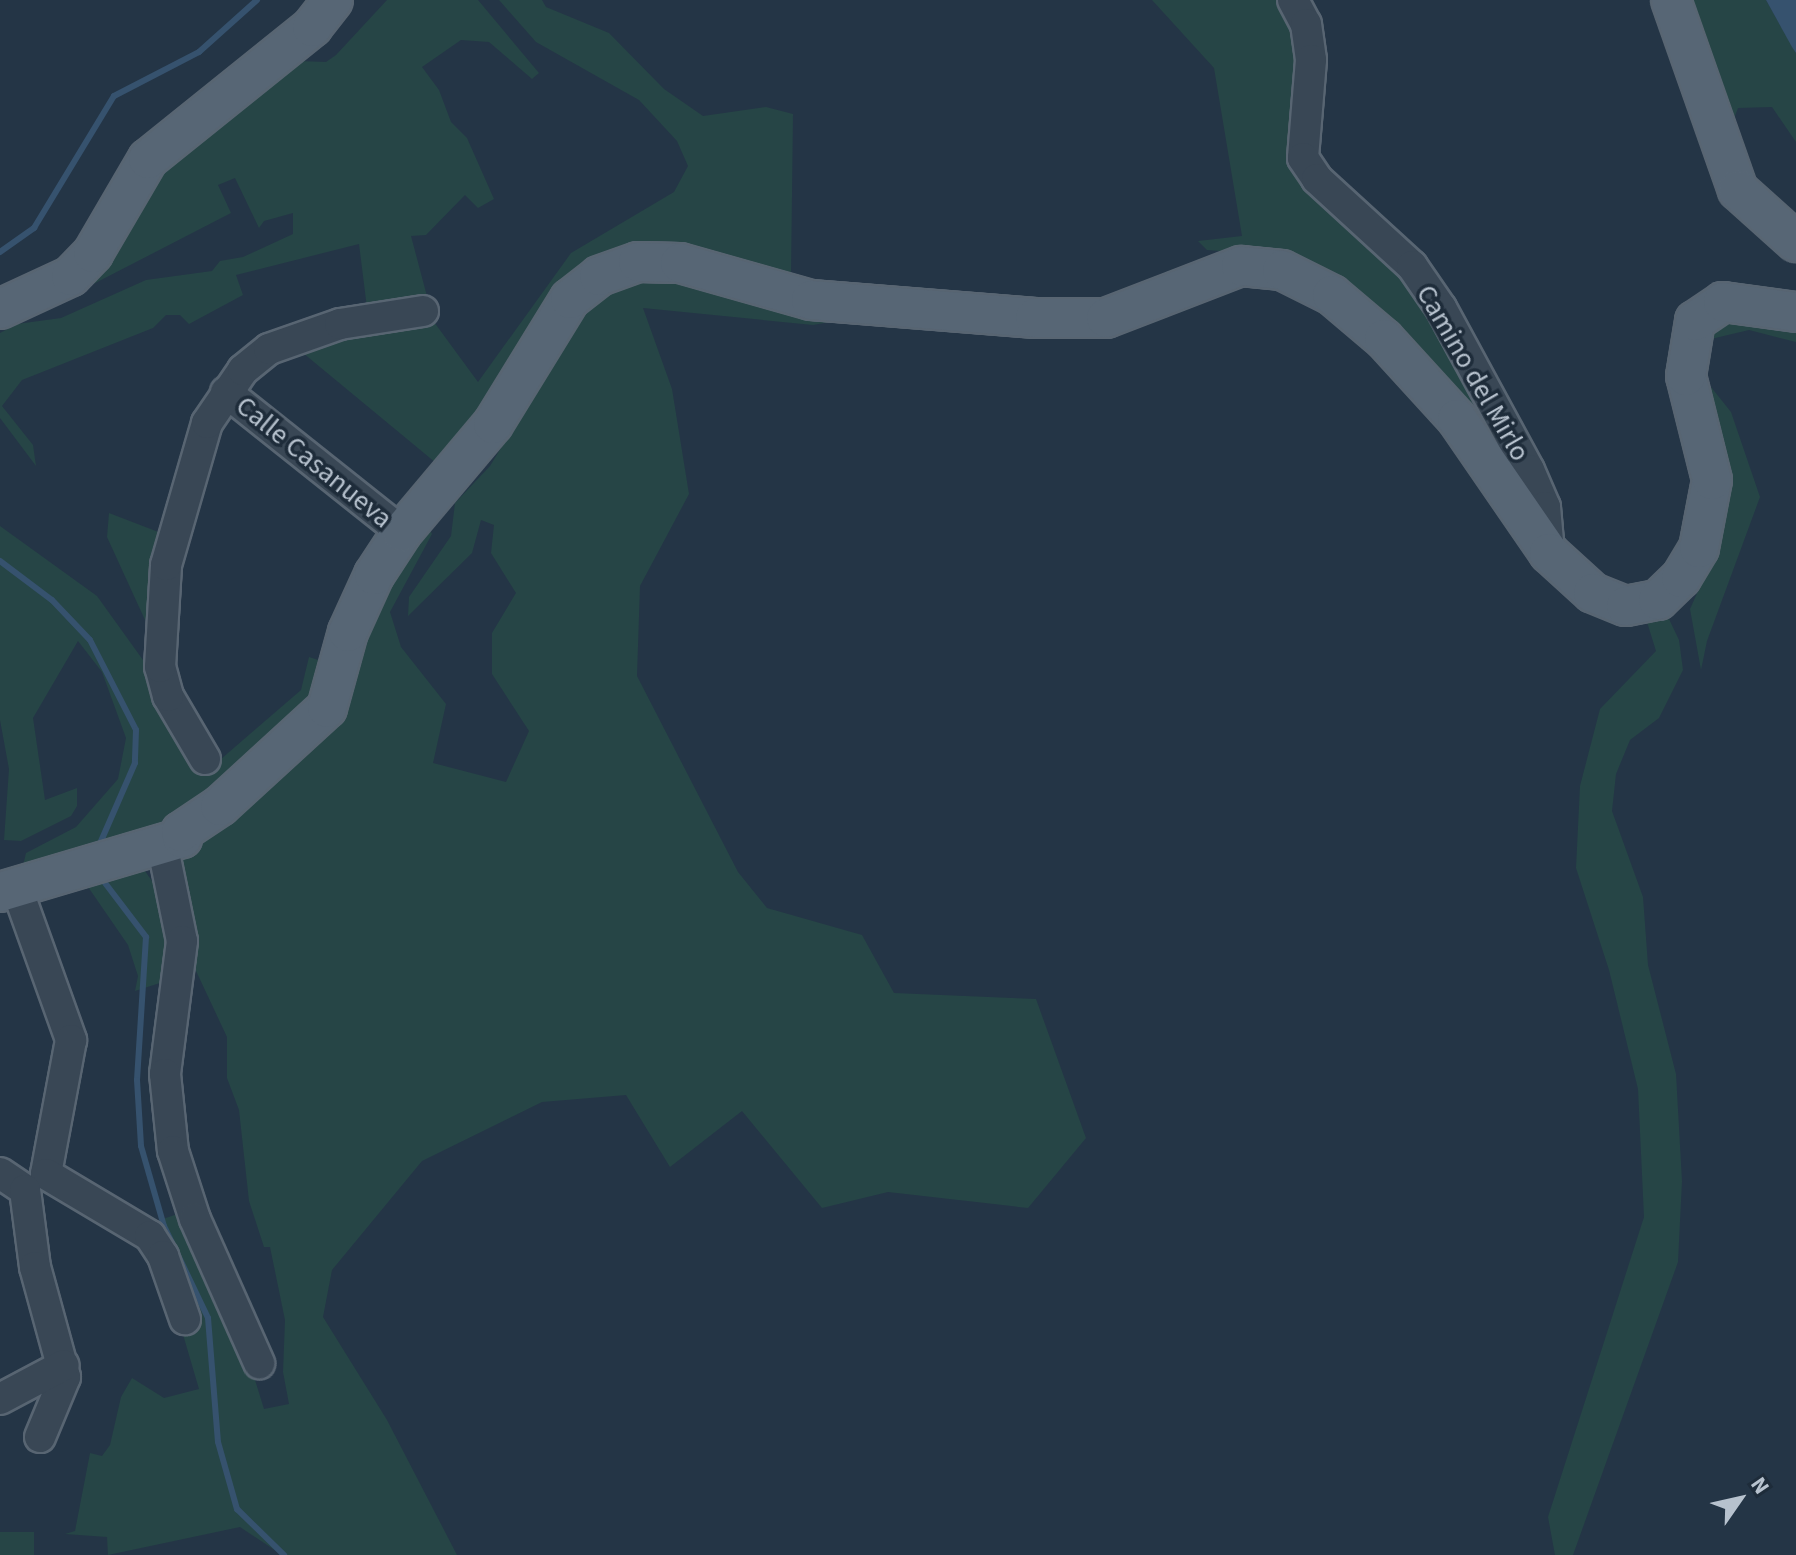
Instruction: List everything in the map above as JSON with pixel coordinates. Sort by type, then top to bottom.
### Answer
[{"type":"main road","points":[[0,308],[71,276],[93,253],[148,159],[312,27],[333,0]]},
{"type":"main road","points":[[1671,0],[1738,190],[1796,242]]},
{"type":"main road","points":[[8,889],[89,863],[165,846],[182,838],[181,832],[220,806],[327,708],[348,632],[374,575],[402,532],[493,424],[570,299],[599,276],[638,262],[680,263],[811,300],[1035,318],[1106,318],[1241,266],[1282,270],[1332,295],[1384,339],[1457,419],[1549,553],[1593,593],[1626,606],[1658,600],[1681,578],[1699,548],[1712,480],[1686,376],[1695,321],[1723,302],[1796,312]]},
{"type":"street","name":"Camino del Mirlo","points":[[1293,0],[1306,24],[1311,60],[1303,158],[1317,179],[1412,266],[1441,308],[1529,470],[1545,507],[1549,553]]},
{"type":"street","name":"Calle Casanueva","points":[[205,759],[168,696],[160,667],[162,595],[177,516],[199,447],[226,392],[260,356],[299,334],[423,311]]},
{"type":"street","name":"Calle Casanueva","points":[[226,392],[402,532]]},
{"type":"street","points":[[165,846],[182,941],[165,1074],[173,1151],[195,1219],[259,1363]]},
{"type":"street","points":[[8,889],[71,1040],[36,1182],[35,1267],[65,1377],[40,1437]]},
{"type":"street","points":[[0,1173],[36,1182],[150,1236],[163,1256],[185,1319]]},
{"type":"street","points":[[0,1399],[64,1365]]},
{"type":"green space","points":[[387,0],[478,0],[539,73],[532,79],[489,42],[461,40],[422,67],[439,90],[451,122],[467,138],[494,199],[478,208],[465,195],[426,235],[411,236],[428,300],[367,308],[359,244],[236,275],[243,295],[189,324],[180,315],[166,315],[153,328],[22,380],[2,406],[33,445],[36,466],[0,418],[0,333],[17,324],[61,318],[146,280],[212,271],[220,261],[243,257],[293,234],[293,213],[264,221],[259,228],[235,178],[218,185],[231,213],[43,310],[189,146],[299,61],[326,62],[336,55]]},
{"type":"green space","points":[[499,0],[542,0],[546,7],[609,33],[664,89],[703,116],[766,107],[793,114],[791,276],[621,251],[436,463],[297,348],[434,322],[478,382],[571,253],[674,192],[688,166],[677,141],[639,100],[536,42]]},
{"type":"green space","points":[[1152,0],[1281,0],[1297,26],[1295,134],[1405,271],[1532,495],[1456,403],[1246,253],[1207,250],[1198,241],[1242,236],[1214,68]]},
{"type":"green space","points":[[1682,0],[1766,0],[1796,53],[1796,142],[1772,107],[1738,108],[1729,132]]},
{"type":"green space","points":[[659,277],[860,317],[813,325],[643,308],[672,389],[689,494],[640,586],[637,676],[738,872],[767,908],[862,935],[894,993],[1036,999],[1086,1138],[1028,1208],[888,1192],[822,1208],[742,1111],[670,1167],[626,1095],[542,1102],[422,1161],[332,1270],[323,1317],[387,1420],[457,1555],[282,1555],[240,1527],[108,1555],[107,1537],[65,1534],[75,1531],[90,1453],[102,1456],[110,1445],[121,1397],[132,1378],[164,1398],[199,1389],[152,1229],[160,1220],[186,1211],[237,1322],[264,1409],[289,1404],[283,1372],[285,1320],[270,1247],[264,1247],[249,1201],[239,1110],[227,1078],[227,1037],[189,956],[178,871],[184,853],[291,765],[395,564],[429,528],[432,534],[390,612],[401,647],[446,704],[433,763],[506,782],[529,731],[492,674],[492,633],[516,593],[491,553],[494,525],[481,520],[472,553],[408,616],[409,597],[451,536],[455,503],[490,466],[583,313],[625,282]]},
{"type":"green space","points":[[1752,320],[1796,325],[1796,342],[1749,330],[1711,339],[1703,377],[1731,412],[1760,497],[1707,641],[1701,670],[1690,609],[1711,562],[1721,488],[1693,370],[1703,335],[1723,325]]},
{"type":"green space","points":[[109,513],[161,533],[150,618],[145,620],[107,537]]},
{"type":"green space","points":[[0,526],[97,596],[148,667],[206,772],[301,690],[309,657],[331,664],[319,700],[168,832],[22,870],[26,853],[76,827],[118,779],[126,738],[102,672],[78,641],[33,718],[45,800],[77,788],[77,806],[71,816],[21,841],[4,840],[9,769],[0,720]]},
{"type":"green space","points":[[1669,619],[1679,640],[1683,670],[1659,718],[1630,740],[1616,774],[1612,811],[1643,897],[1648,965],[1676,1074],[1682,1181],[1678,1262],[1573,1555],[1555,1555],[1548,1517],[1644,1217],[1638,1089],[1609,970],[1576,868],[1580,786],[1600,709],[1656,651],[1647,622]]},
{"type":"green space","points":[[138,861],[159,891],[168,943],[166,981],[135,991],[138,976],[128,945],[86,884]]},
{"type":"green space","points":[[0,1532],[34,1532],[34,1555],[0,1555]]},
{"type":"water","points":[[1766,0],[1796,0],[1796,53],[1792,47]]},
{"type":"waterway","points":[[0,252],[34,228],[114,96],[199,52],[257,0]]},
{"type":"waterway","points":[[0,561],[52,600],[90,640],[136,730],[135,763],[98,848]]},
{"type":"waterway","points":[[99,875],[146,937],[137,1080],[141,1146],[164,1226],[208,1318],[218,1442],[237,1509],[284,1555]]}]
